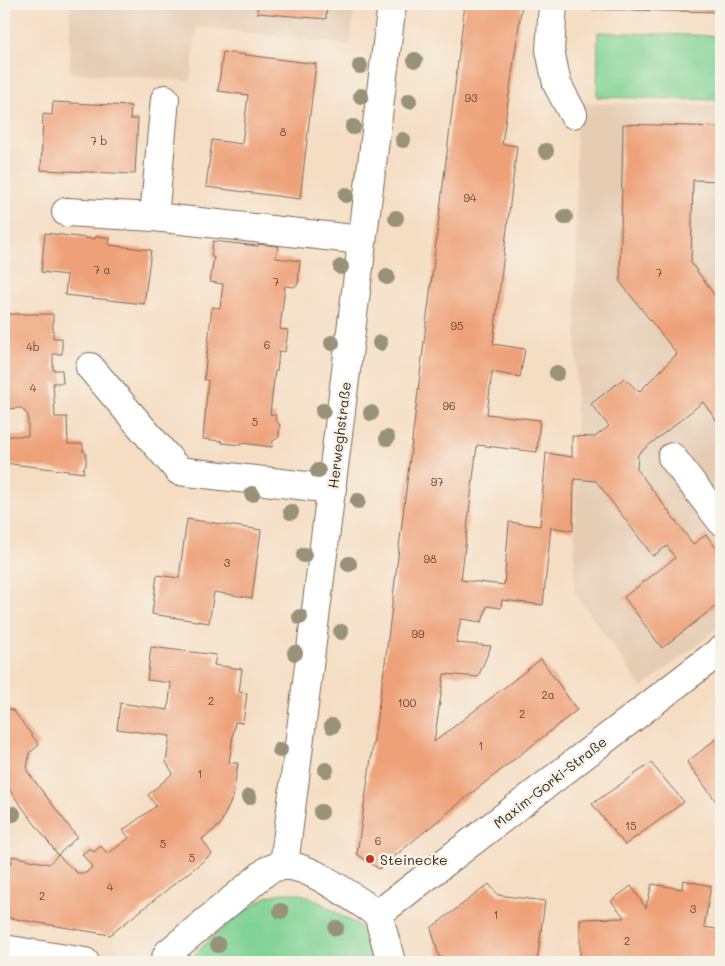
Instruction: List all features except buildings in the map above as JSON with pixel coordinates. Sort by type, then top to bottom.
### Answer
[{"type":"street","name":"Herweghstraße","points":[[284,865],[392,4]]},
{"type":"street","points":[[553,4],[550,50],[557,84],[574,114]]},
{"type":"street","points":[[154,217],[165,99]]},
{"type":"street","points":[[66,212],[154,217],[362,240]]},
{"type":"street","points":[[90,367],[179,471],[332,489]]},
{"type":"street","points":[[672,457],[721,521]]},
{"type":"street","name":"Maxim-Gorki-Straße","points":[[378,914],[721,650]]},
{"type":"street","points":[[164,962],[168,953],[268,870],[284,865],[316,875],[378,914],[391,962]]},
{"type":"street","points":[[4,949],[85,962]]},
{"type":"shaded area","points":[[70,4],[355,4],[350,45],[196,26],[191,81],[70,72]]},
{"type":"shaded area","points":[[576,103],[721,106],[721,626],[642,688],[574,591]]},
{"type":"green space","points":[[598,32],[721,36],[721,100],[597,97]]},
{"type":"green space","points":[[282,893],[309,896],[359,926],[365,934],[372,962],[190,962],[212,937],[237,917],[267,897]]},
{"type":"place","name":"Steinecke","points":[[370,859]]}]
